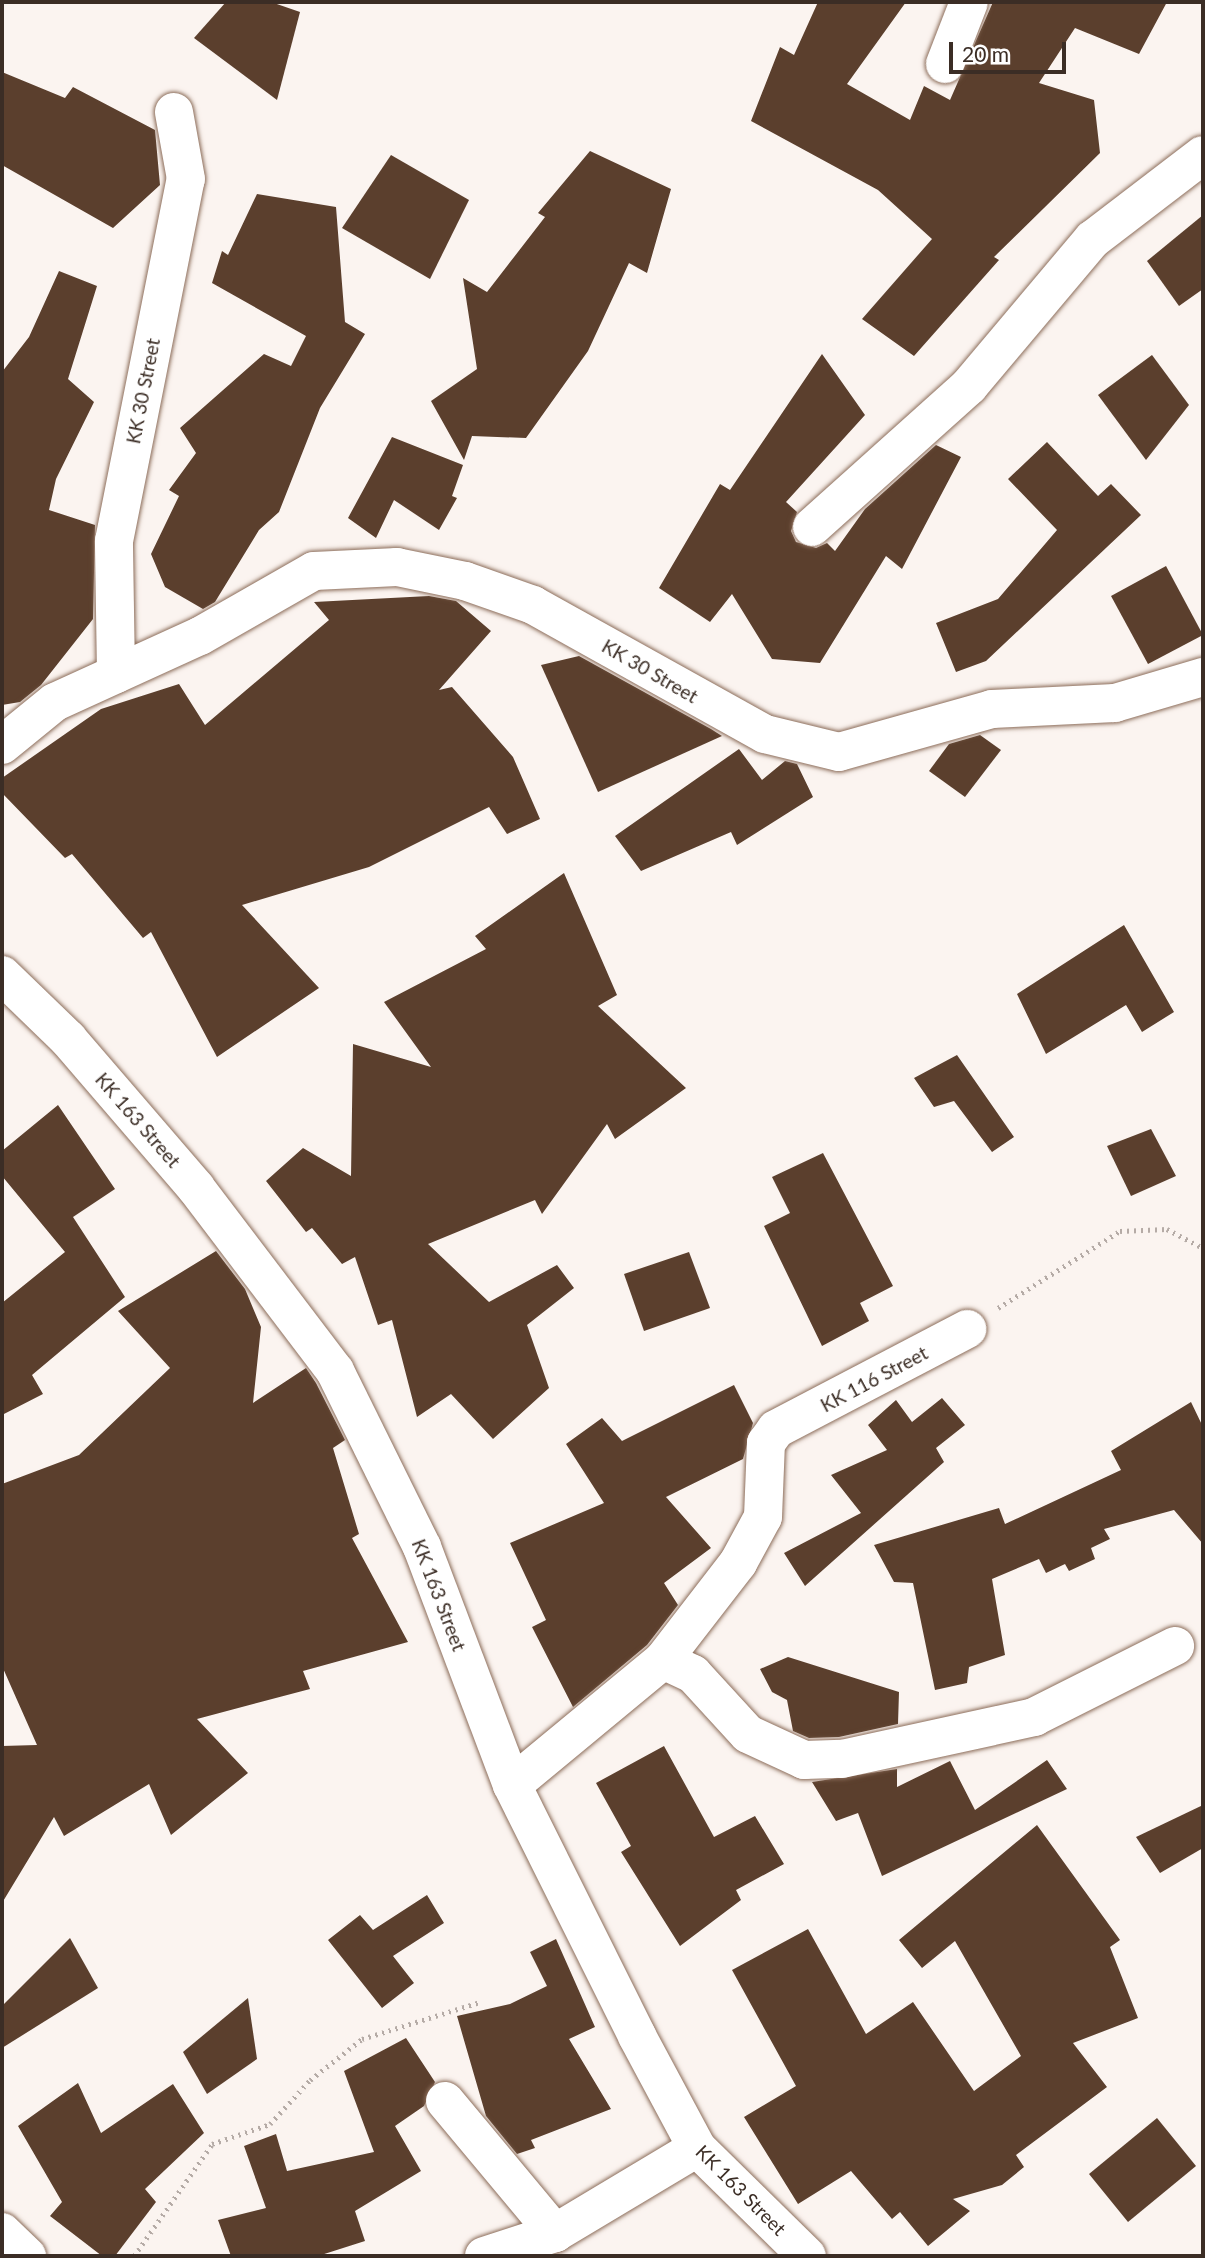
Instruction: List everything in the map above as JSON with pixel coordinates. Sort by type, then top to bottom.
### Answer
[{"type":"street","points":[[945,64],[970,2]]},
{"type":"street","name":"KK 30 Street","points":[[116,674],[114,541],[186,179],[174,112]]},
{"type":"street","points":[[812,527],[969,386],[1093,239],[1203,155]]},
{"type":"street","name":"KK 30 Street","points":[[2,745],[55,702],[200,636],[314,572],[397,567],[465,581],[533,605],[723,712],[798,746],[839,752],[992,709],[1115,703],[1203,677]]},
{"type":"street","name":"KK 163 Street","points":[[2,975],[68,1039],[197,1188],[335,1371],[422,1547],[512,1785],[697,2148],[807,2256]]},
{"type":"street","name":"KK 116 Street","points":[[512,1785],[663,1660],[738,1563],[763,1517],[766,1443],[776,1429],[967,1329]]},
{"type":"street","points":[[663,1660],[693,1674],[748,1734],[804,1760],[842,1759],[1034,1717],[1175,1646]]},
{"type":"street","points":[[446,2101],[555,2233]]},
{"type":"street","points":[[484,2256],[555,2233],[697,2148]]},
{"type":"street","points":[[2,2232],[27,2256]]},
{"type":"path","points":[[967,1329],[1120,1231],[1167,1229],[1203,1248]]},
{"type":"path","points":[[134,2256],[212,2144],[270,2124],[310,2080],[362,2039],[480,2002]]},
{"type":"building","points":[[226,2],[271,2],[300,12],[277,100],[194,38]]},
{"type":"building","points":[[818,2],[906,2],[847,84],[910,120],[924,86],[950,100],[993,2],[1167,2],[1139,54],[1075,28],[1039,83],[1094,100],[1100,153],[994,257],[999,260],[914,356],[862,319],[932,239],[878,190],[751,121],[780,47],[794,55]]},
{"type":"building","points":[[2,72],[65,98],[73,87],[155,130],[160,185],[113,228],[2,165]]},
{"type":"building","points":[[590,151],[671,189],[647,273],[629,263],[588,351],[526,438],[472,436],[464,460],[431,401],[477,369],[463,278],[487,292],[545,217],[538,213]]},
{"type":"building","points":[[391,155],[469,200],[430,279],[342,228]]},
{"type":"building","points":[[257,194],[336,207],[345,322],[365,334],[320,408],[279,512],[259,530],[215,602],[203,609],[165,587],[151,554],[179,496],[169,490],[196,453],[180,428],[264,354],[291,366],[306,336],[212,283],[222,251],[228,255]]},
{"type":"building","points":[[1203,215],[1203,289],[1179,306],[1147,261]]},
{"type":"building","points":[[59,271],[97,286],[68,379],[94,402],[56,479],[49,510],[95,525],[93,619],[41,685],[20,702],[2,705],[2,372],[29,337]]},
{"type":"building","points":[[822,354],[865,415],[786,502],[797,512],[791,531],[796,542],[816,548],[827,543],[835,551],[865,509],[936,445],[961,457],[902,569],[886,556],[820,663],[772,659],[732,594],[710,622],[659,588],[720,484],[730,490]]},
{"type":"building","points":[[1152,355],[1189,405],[1146,460],[1098,395]]},
{"type":"building","points":[[392,437],[463,465],[452,496],[457,498],[439,530],[394,500],[376,538],[348,518]]},
{"type":"building","points":[[1047,442],[1098,496],[1111,484],[1141,515],[986,661],[956,672],[936,623],[998,599],[1057,530],[1008,479]]},
{"type":"building","points":[[1166,566],[1203,635],[1148,664],[1111,596]]},
{"type":"building","points":[[429,596],[456,601],[491,631],[439,690],[452,687],[513,757],[540,819],[507,834],[489,807],[369,867],[242,905],[319,988],[217,1057],[151,932],[143,938],[72,854],[65,858],[2,793],[2,778],[101,709],[179,684],[205,725],[329,620],[314,602]]},
{"type":"building","points":[[579,656],[722,736],[598,792],[541,665]]},
{"type":"building","points":[[980,735],[1001,750],[965,797],[929,771],[949,744]]},
{"type":"building","points":[[739,749],[762,780],[785,761],[797,764],[813,797],[737,845],[731,832],[641,871],[615,836]]},
{"type":"building","points":[[564,873],[617,995],[598,1006],[686,1088],[615,1139],[607,1124],[542,1214],[535,1200],[428,1244],[489,1302],[557,1265],[574,1288],[527,1325],[549,1388],[493,1439],[451,1394],[417,1417],[392,1320],[378,1325],[355,1257],[342,1264],[312,1228],[306,1232],[266,1181],[303,1148],[351,1176],[353,1044],[431,1067],[384,1002],[486,949],[475,936]]},
{"type":"building","points":[[1124,925],[1174,1012],[1142,1032],[1126,1005],[1046,1054],[1017,994]]},
{"type":"building","points":[[957,1055],[1014,1137],[992,1152],[954,1101],[934,1107],[914,1078]]},
{"type":"building","points":[[58,1105],[115,1189],[73,1217],[125,1297],[32,1375],[43,1394],[2,1415],[2,1303],[65,1252],[2,1176],[2,1151]]},
{"type":"building","points":[[1151,1129],[1176,1176],[1131,1196],[1107,1146]]},
{"type":"building","points":[[823,1153],[893,1286],[860,1303],[869,1321],[822,1346],[764,1226],[790,1213],[772,1177]]},
{"type":"building","points":[[216,1251],[245,1289],[261,1327],[253,1403],[306,1368],[316,1383],[345,1440],[333,1448],[359,1534],[352,1538],[408,1642],[303,1671],[310,1689],[197,1719],[248,1773],[171,1835],[149,1784],[64,1836],[54,1817],[2,1903],[2,1746],[37,1745],[2,1666],[2,1484],[79,1455],[170,1368],[118,1311]]},
{"type":"building","points":[[689,1252],[710,1308],[644,1331],[624,1274]]},
{"type":"building","points":[[734,1385],[753,1423],[743,1459],[666,1497],[711,1548],[664,1583],[678,1605],[647,1645],[573,1707],[532,1627],[546,1620],[510,1543],[604,1503],[566,1444],[602,1418],[622,1441]]},
{"type":"building","points":[[942,1398],[965,1425],[936,1448],[944,1462],[805,1586],[784,1553],[861,1513],[831,1475],[887,1450],[868,1425],[896,1400],[912,1422]]},
{"type":"building","points":[[1191,1402],[1203,1427],[1203,1544],[1174,1510],[1104,1529],[1110,1539],[1091,1548],[1095,1559],[1069,1571],[1065,1564],[1046,1573],[1039,1559],[992,1579],[1005,1655],[969,1667],[967,1683],[935,1690],[913,1583],[894,1582],[874,1545],[999,1508],[1005,1524],[1121,1470],[1111,1451]]},
{"type":"building","points":[[788,1657],[899,1692],[898,1724],[839,1737],[809,1738],[793,1731],[787,1700],[772,1692],[760,1669]]},
{"type":"building","points":[[664,1746],[714,1837],[755,1816],[784,1864],[736,1890],[741,1900],[680,1946],[621,1852],[631,1846],[596,1783]]},
{"type":"building","points":[[1047,1760],[1067,1789],[882,1876],[858,1813],[836,1821],[812,1782],[897,1769],[897,1787],[950,1761],[975,1810]]},
{"type":"building","points":[[1203,1805],[1203,1848],[1160,1873],[1136,1837]]},
{"type":"building","points":[[1037,1825],[1120,1940],[1110,1947],[1138,2018],[1073,2043],[1107,2087],[1016,2155],[1024,2167],[1002,2185],[953,2199],[970,2211],[928,2246],[900,2212],[892,2219],[851,2171],[798,2204],[744,2117],[796,2086],[732,1970],[808,1929],[866,2034],[913,2002],[974,2091],[1021,2056],[955,1941],[922,1968],[899,1940]]},
{"type":"building","points":[[427,1895],[444,1923],[393,1956],[414,1983],[382,2008],[328,1940],[360,1915],[373,1930]]},
{"type":"building","points":[[70,1938],[98,1988],[2,2048],[2,2006]]},
{"type":"building","points":[[556,1939],[595,2027],[569,2039],[611,2109],[531,2140],[535,2148],[517,2154],[486,2116],[457,2016],[510,2004],[547,1986],[530,1952]]},
{"type":"building","points":[[248,1998],[257,2059],[207,2094],[183,2052]]},
{"type":"building","points":[[406,2038],[435,2082],[424,2106],[395,2126],[421,2171],[355,2211],[365,2241],[318,2256],[231,2256],[218,2220],[266,2208],[244,2146],[276,2134],[287,2171],[374,2152],[344,2071]]},
{"type":"building","points":[[78,2083],[101,2133],[173,2084],[204,2133],[145,2189],[156,2202],[115,2256],[102,2256],[50,2216],[62,2202],[18,2126]]},
{"type":"building","points":[[1157,2118],[1196,2166],[1128,2222],[1089,2174]]}]
